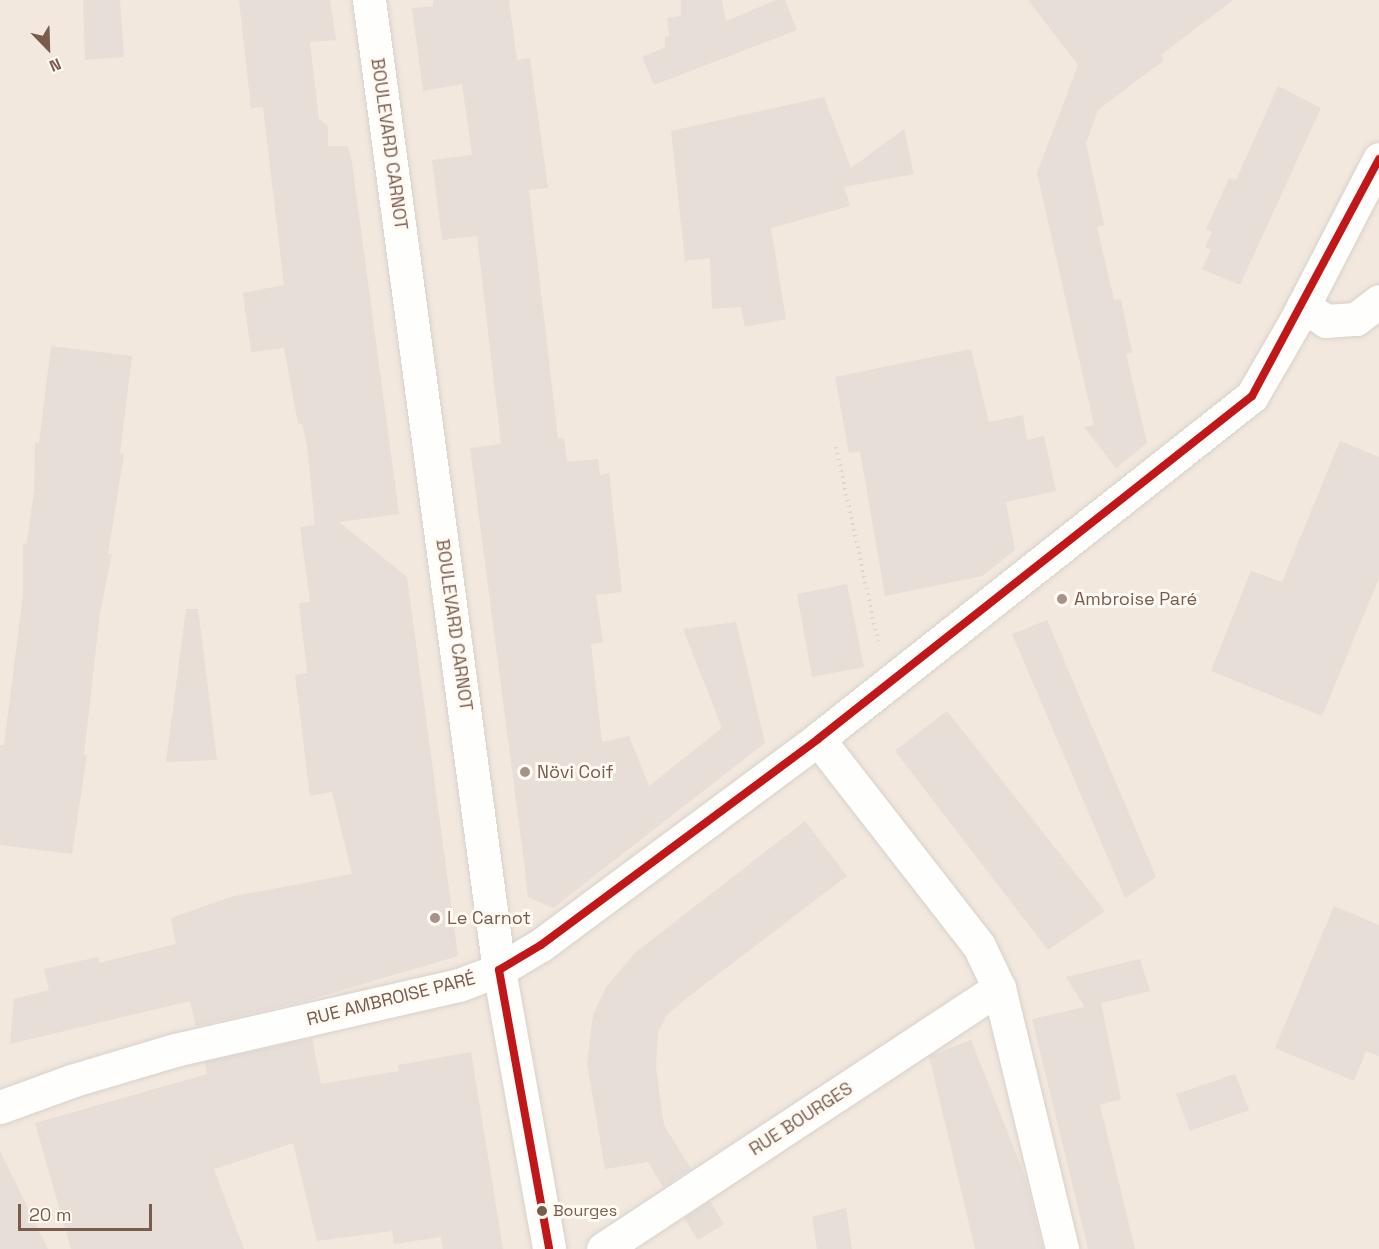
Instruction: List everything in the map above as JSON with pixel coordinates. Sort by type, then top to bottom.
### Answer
[{"type":"street","name":"BOULEVARD CARNOT","points":[[369,0],[499,970],[549,1249]]},
{"type":"street","name":"RUE AMBROISE PARÉ","points":[[0,1107],[71,1081],[175,1050],[448,987],[499,970],[541,945],[818,739],[1252,396],[1303,306],[1379,159]]},
{"type":"street","points":[[1303,306],[1326,321],[1356,319],[1379,301]]},
{"type":"street","points":[[818,739],[979,946],[999,988],[1062,1249]]},
{"type":"street","name":"RUE BOURGES","points":[[603,1249],[999,988]]},
{"type":"path","points":[[836,447],[887,684]]},
{"type":"shaded area","points":[[0,0],[1379,0],[1379,1249],[0,1249]]},
{"type":"building","points":[[83,0],[120,0],[124,57],[85,60]]},
{"type":"building","points":[[239,0],[330,0],[336,40],[310,42],[319,119],[328,126],[328,146],[348,146],[352,163],[399,514],[339,522],[407,577],[458,956],[305,1001],[196,1026],[190,1001],[10,1044],[14,999],[49,990],[44,969],[98,957],[99,963],[176,944],[171,918],[230,897],[352,874],[332,792],[310,796],[295,675],[307,673],[299,603],[310,602],[300,527],[315,525],[307,446],[302,424],[298,424],[284,348],[251,352],[243,293],[284,285],[263,107],[251,108]]},
{"type":"building","points":[[433,0],[509,0],[517,60],[530,58],[548,188],[529,190],[558,438],[564,438],[567,462],[598,459],[600,475],[609,473],[622,592],[596,595],[603,642],[591,644],[602,742],[629,736],[649,786],[722,728],[683,629],[736,622],[765,743],[553,908],[528,897],[470,448],[501,444],[477,236],[442,240],[432,160],[472,155],[462,84],[423,91],[412,8],[433,6]]},
{"type":"building","points":[[681,0],[722,0],[726,21],[776,0],[785,0],[797,30],[654,85],[642,57],[665,47],[665,37],[669,36],[667,18],[681,16]]},
{"type":"building","points":[[1028,0],[1233,0],[1161,55],[1164,60],[1098,110],[1086,143],[1104,225],[1097,227],[1114,300],[1121,299],[1132,352],[1126,354],[1147,443],[1116,468],[1084,427],[1094,425],[1037,173],[1078,65]]},
{"type":"building","points":[[1278,86],[1321,108],[1240,285],[1202,269],[1211,250],[1205,247],[1212,232],[1206,229],[1229,178],[1236,180]]},
{"type":"building","points":[[824,97],[851,168],[904,129],[914,174],[844,187],[850,206],[771,228],[786,319],[745,327],[741,307],[712,309],[710,258],[685,261],[671,131]]},
{"type":"building","points":[[51,346],[132,356],[120,453],[124,454],[108,554],[112,554],[100,613],[84,755],[87,755],[72,854],[0,845],[0,745],[4,745],[23,594],[23,544],[27,543],[34,490],[35,442],[39,443]]},
{"type":"building","points":[[971,349],[989,422],[1023,415],[1027,440],[1044,436],[1056,491],[1006,502],[1015,550],[982,576],[885,596],[860,451],[849,453],[835,377]]},
{"type":"building","points":[[1340,441],[1379,457],[1379,578],[1322,716],[1211,671],[1251,571],[1282,582]]},
{"type":"building","points":[[847,584],[864,667],[812,677],[797,594]]},
{"type":"building","points":[[186,609],[198,609],[217,760],[166,762]]},
{"type":"building","points":[[1047,620],[1156,877],[1125,898],[1012,634]]},
{"type":"building","points":[[947,711],[1105,911],[1048,950],[895,751]]},
{"type":"building","points":[[805,821],[847,876],[684,1000],[666,1016],[658,1033],[656,1068],[664,1125],[691,1169],[663,1187],[648,1162],[605,1169],[587,1064],[593,1015],[606,987],[636,952]]},
{"type":"building","points":[[1334,906],[1379,925],[1379,1056],[1366,1051],[1354,1081],[1275,1048]]},
{"type":"building","points":[[1140,959],[1150,991],[1101,1003],[1121,1099],[1100,1105],[1135,1249],[1088,1249],[1032,1019],[1085,1007],[1066,977]]},
{"type":"building","points":[[312,1038],[321,1084],[399,1071],[398,1065],[471,1052],[503,1249],[443,1249],[441,1237],[394,1244],[392,1231],[317,1241],[293,1143],[214,1169],[244,1249],[71,1249],[35,1123],[207,1074],[205,1062]]},
{"type":"building","points":[[971,1040],[1025,1176],[1043,1249],[975,1249],[929,1056]]},
{"type":"building","points":[[1235,1074],[1249,1110],[1190,1131],[1176,1094]]},
{"type":"building","points":[[0,1151],[48,1249],[0,1249]]},
{"type":"building","points":[[710,1201],[724,1224],[698,1240],[684,1218]]},
{"type":"building","points":[[846,1208],[852,1249],[817,1249],[812,1217]]},
{"type":"transit line","points":[[499,970],[541,945],[818,739],[1252,396],[1379,159]]},
{"type":"transit line","points":[[499,970],[549,1249]]},
{"type":"place","name":"Ambroise Paré","points":[[1062,599]]},
{"type":"place","name":"Növi Coif","points":[[525,772]]},
{"type":"place","name":"Le Carnot","points":[[435,918]]},
{"type":"place","name":"Bourges","points":[[542,1211]]}]
